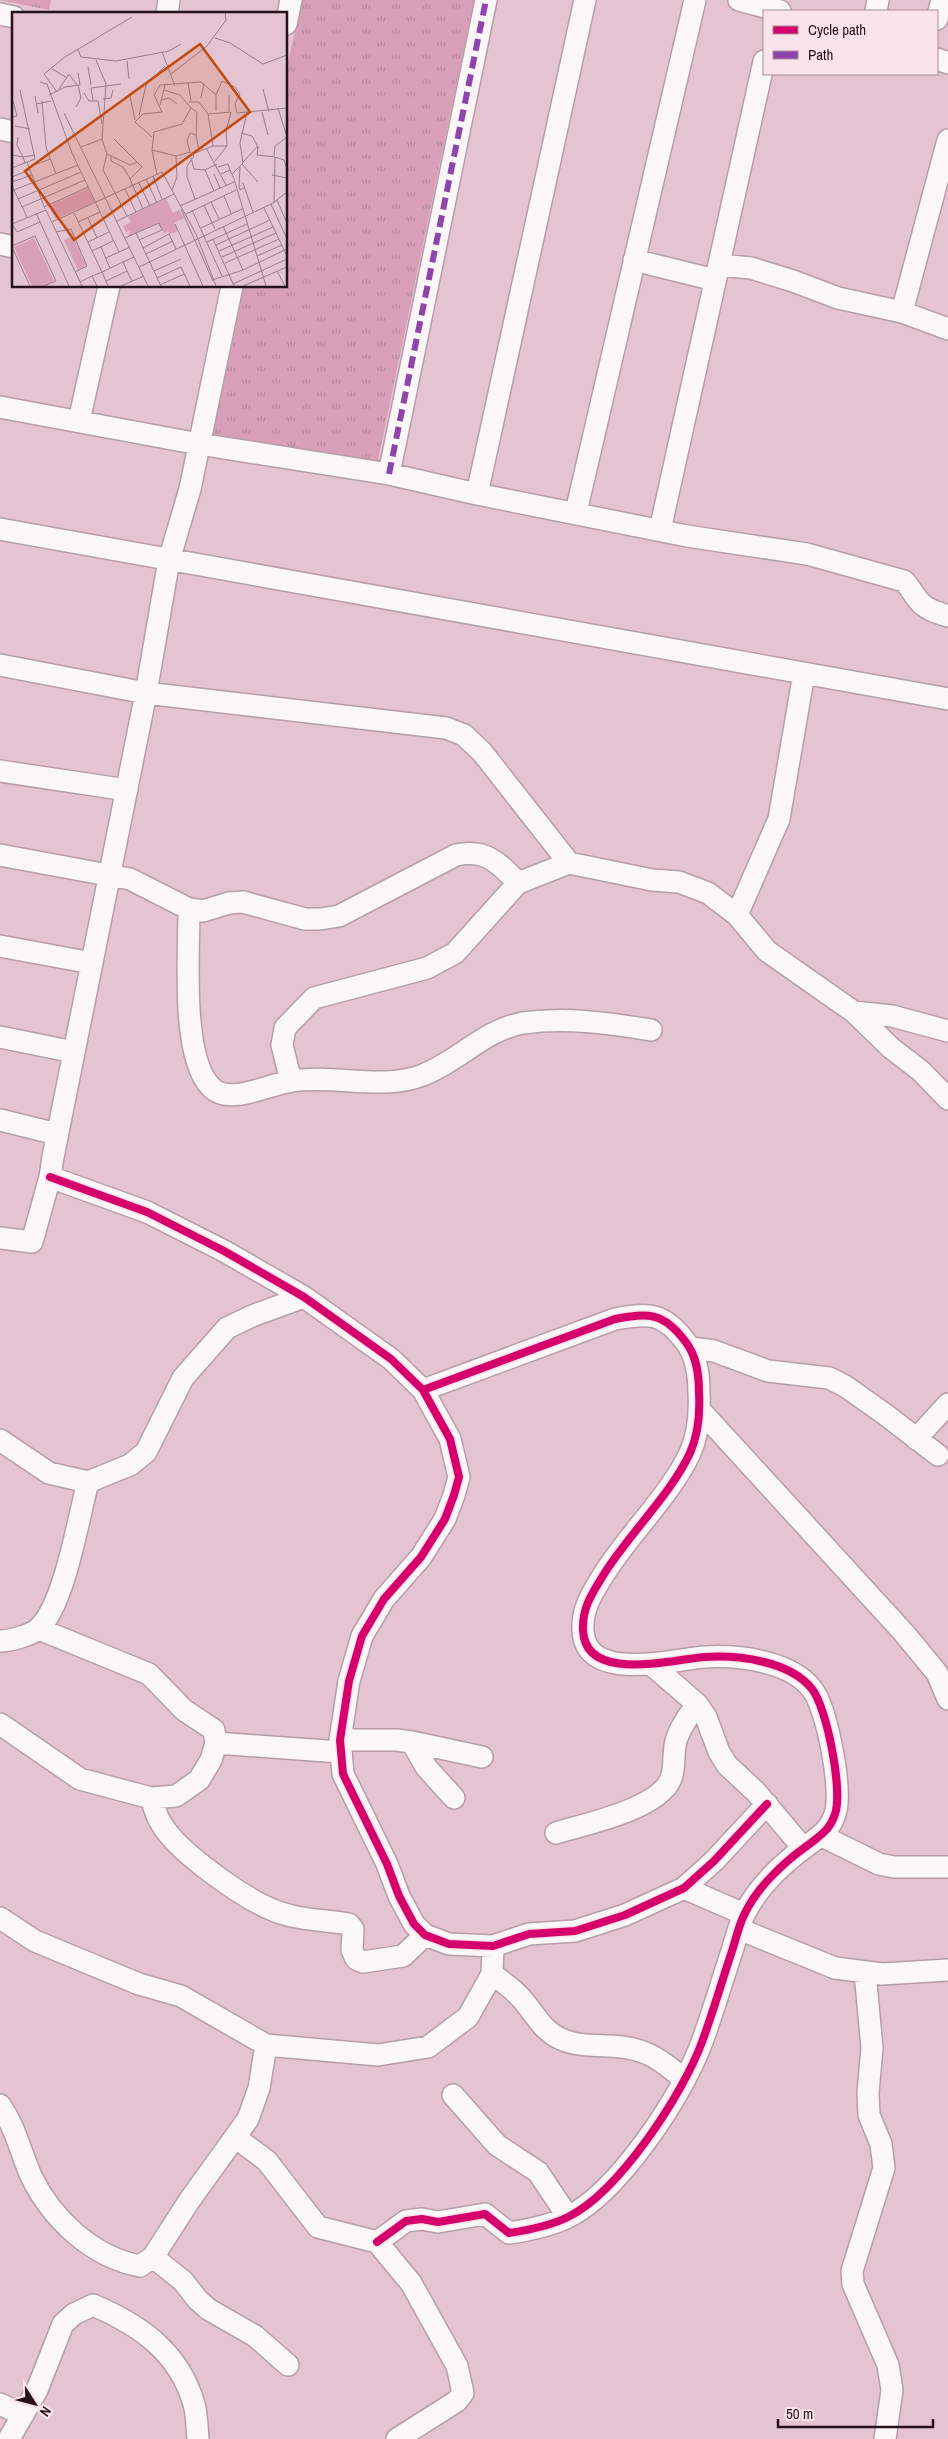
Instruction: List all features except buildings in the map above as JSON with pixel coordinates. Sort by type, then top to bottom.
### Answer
[{"type":"street","points":[[288,14],[291,0]]},
{"type":"street","points":[[389,474],[486,0]]},
{"type":"street","points":[[477,494],[585,0]]},
{"type":"street","points":[[576,512],[694,0]]},
{"type":"street","points":[[739,0],[777,8]]},
{"type":"street","points":[[938,16],[942,0]]},
{"type":"street","points":[[660,530],[763,65]]},
{"type":"street","points":[[902,312],[948,140]]},
{"type":"street","points":[[634,260],[717,272],[751,268],[838,298],[902,312],[948,329]]},
{"type":"street","points":[[79,421],[109,288]]},
{"type":"street","points":[[0,1238],[32,1242],[50,1178],[57,1134],[146,693],[170,560],[190,489],[232,288]]},
{"type":"street","points":[[0,407],[199,444],[389,474],[477,494],[660,530],[807,554],[904,581],[913,590],[919,601],[933,611],[948,616]]},
{"type":"street","points":[[0,529],[948,699]]},
{"type":"street","points":[[0,665],[146,693],[446,728],[464,735],[482,752],[508,782],[569,863]]},
{"type":"street","points":[[737,915],[779,819],[804,673]]},
{"type":"street","points":[[0,771],[127,790]]},
{"type":"street","points":[[0,855],[130,878],[189,909],[203,911],[229,903],[243,902],[305,918],[339,916],[456,856],[471,852],[500,864],[518,883]]},
{"type":"street","points":[[291,1080],[282,1044],[285,1028],[314,998],[427,968],[455,953],[518,883],[569,863],[652,880],[679,882],[708,892],[737,915],[767,951],[854,1012],[891,1048],[921,1071],[948,1099]]},
{"type":"street","points":[[189,909],[190,1028],[194,1054],[199,1070],[209,1086],[218,1094],[231,1096],[291,1080],[315,1079],[382,1082],[407,1080],[445,1064],[491,1033],[522,1024],[552,1021],[593,1021],[651,1030]]},
{"type":"street","points":[[0,946],[92,963]]},
{"type":"street","points":[[854,1012],[892,1016],[948,1031]]},
{"type":"street","points":[[0,1037],[74,1052]]},
{"type":"street","points":[[0,1120],[57,1134]]},
{"type":"street","points":[[50,1178],[147,1212],[224,1251],[304,1297],[391,1359],[423,1390],[450,1439],[459,1477],[445,1519],[421,1557],[384,1599],[362,1636],[349,1681],[341,1722],[340,1746],[343,1774],[388,1864],[399,1896],[414,1924],[426,1935],[450,1944],[493,1946],[529,1934],[575,1931],[625,1915],[684,1888],[714,1861],[767,1804]]},
{"type":"street","points":[[0,1440],[49,1473],[88,1482],[130,1465],[146,1452],[182,1378],[227,1328],[252,1316],[304,1297]]},
{"type":"street","points":[[377,2242],[406,2221],[422,2219],[438,2222],[484,2214],[509,2233],[548,2224],[568,2217],[602,2193],[620,2173],[670,2108],[685,2080],[701,2045],[742,1922],[764,1885],[803,1848],[822,1836],[835,1815],[838,1799],[836,1769],[821,1702],[810,1686],[766,1661],[705,1657],[652,1665],[605,1661],[590,1652],[583,1640],[582,1620],[587,1602],[620,1549],[676,1478],[692,1450],[700,1410],[699,1374],[691,1348],[674,1326],[646,1313],[615,1319],[423,1390]]},
{"type":"street","points":[[691,1348],[714,1351],[768,1371],[829,1378],[845,1386],[938,1455]]},
{"type":"street","points":[[916,1439],[948,1404]]},
{"type":"street","points":[[700,1410],[904,1634],[937,1673],[948,1699]]},
{"type":"street","points":[[0,1641],[8,1641],[38,1629],[53,1610],[62,1586],[88,1482]]},
{"type":"street","points":[[0,1724],[80,1779],[151,1798],[176,1796],[199,1780],[211,1760],[216,1743],[214,1730],[184,1710],[149,1674],[38,1629]]},
{"type":"street","points":[[652,1665],[697,1704],[706,1716],[718,1752],[728,1765],[767,1804],[803,1848]]},
{"type":"street","points":[[556,1833],[640,1806],[657,1797],[672,1777],[676,1741],[684,1722],[697,1704]]},
{"type":"street","points":[[216,1743],[340,1746],[396,1740],[482,1757]]},
{"type":"street","points":[[412,1742],[426,1767],[454,1798]]},
{"type":"street","points":[[151,1798],[161,1824],[200,1862],[235,1889],[274,1910],[308,1918],[349,1924],[354,1929],[352,1950],[356,1959],[363,1962],[403,1956],[426,1935]]},
{"type":"street","points":[[822,1836],[879,1864],[894,1868],[948,1868]]},
{"type":"street","points":[[684,1888],[742,1922],[835,1968],[882,1974],[948,1970]]},
{"type":"street","points":[[0,1918],[35,1941],[139,1984],[181,1996],[266,2045],[378,2055],[428,2047],[468,2017],[492,1974],[493,1946]]},
{"type":"street","points":[[865,1972],[872,2048],[868,2093],[869,2115],[881,2144],[884,2168],[852,2271],[853,2284],[888,2365],[892,2390],[885,2439]]},
{"type":"street","points":[[492,1974],[509,1986],[523,2000],[544,2028],[560,2039],[580,2044],[640,2050],[660,2061],[685,2080]]},
{"type":"street","points":[[0,2105],[12,2122],[31,2175],[54,2215],[80,2238],[125,2263],[140,2266],[153,2257],[189,2201],[248,2119],[259,2088],[266,2045]]},
{"type":"street","points":[[453,2095],[497,2145],[538,2172],[568,2217]]},
{"type":"street","points":[[235,2137],[267,2161],[318,2227],[377,2242],[411,2282],[457,2366],[464,2392],[457,2401],[397,2439]]},
{"type":"street","points":[[153,2257],[183,2281],[197,2299],[208,2309],[255,2336],[288,2365]]},
{"type":"street","points":[[9,2439],[38,2390],[63,2324],[74,2314],[93,2305],[138,2328],[171,2356],[194,2404],[198,2439]]},
{"type":"street","points":[[0,2404],[23,2414]]},
{"type":"green space","points":[[0,0],[51,0],[49,10]]},
{"type":"green space","points":[[302,0],[474,0],[377,465],[206,438],[240,288],[288,288],[288,62]]},
{"type":"marked path","points":[[389,474],[486,0]]},
{"type":"cycle path","points":[[50,1177],[147,1212],[224,1251],[304,1297],[391,1359],[423,1390],[450,1439],[459,1477],[454,1495],[445,1519],[421,1557],[384,1599],[362,1636],[349,1681],[340,1740],[343,1774],[387,1864],[399,1896],[414,1924],[425,1935],[449,1944],[493,1946],[529,1934],[575,1931],[625,1915],[684,1888],[714,1861],[767,1804]]},
{"type":"cycle path","points":[[377,2242],[406,2221],[422,2219],[438,2222],[485,2214],[509,2233],[539,2227],[568,2217],[588,2204],[608,2186],[628,2164],[665,2114],[693,2063],[710,2019],[741,1922],[750,1904],[779,1869],[826,1830],[833,1820],[837,1803],[835,1769],[823,1713],[812,1689],[791,1672],[763,1662],[733,1657],[705,1657],[653,1664],[633,1665],[614,1663],[598,1657],[588,1647],[583,1630],[583,1622],[586,1607],[592,1594],[614,1559],[672,1484],[690,1453],[695,1439],[699,1407],[698,1373],[695,1359],[685,1341],[670,1324],[654,1317],[646,1316],[615,1319],[423,1390]]}]
